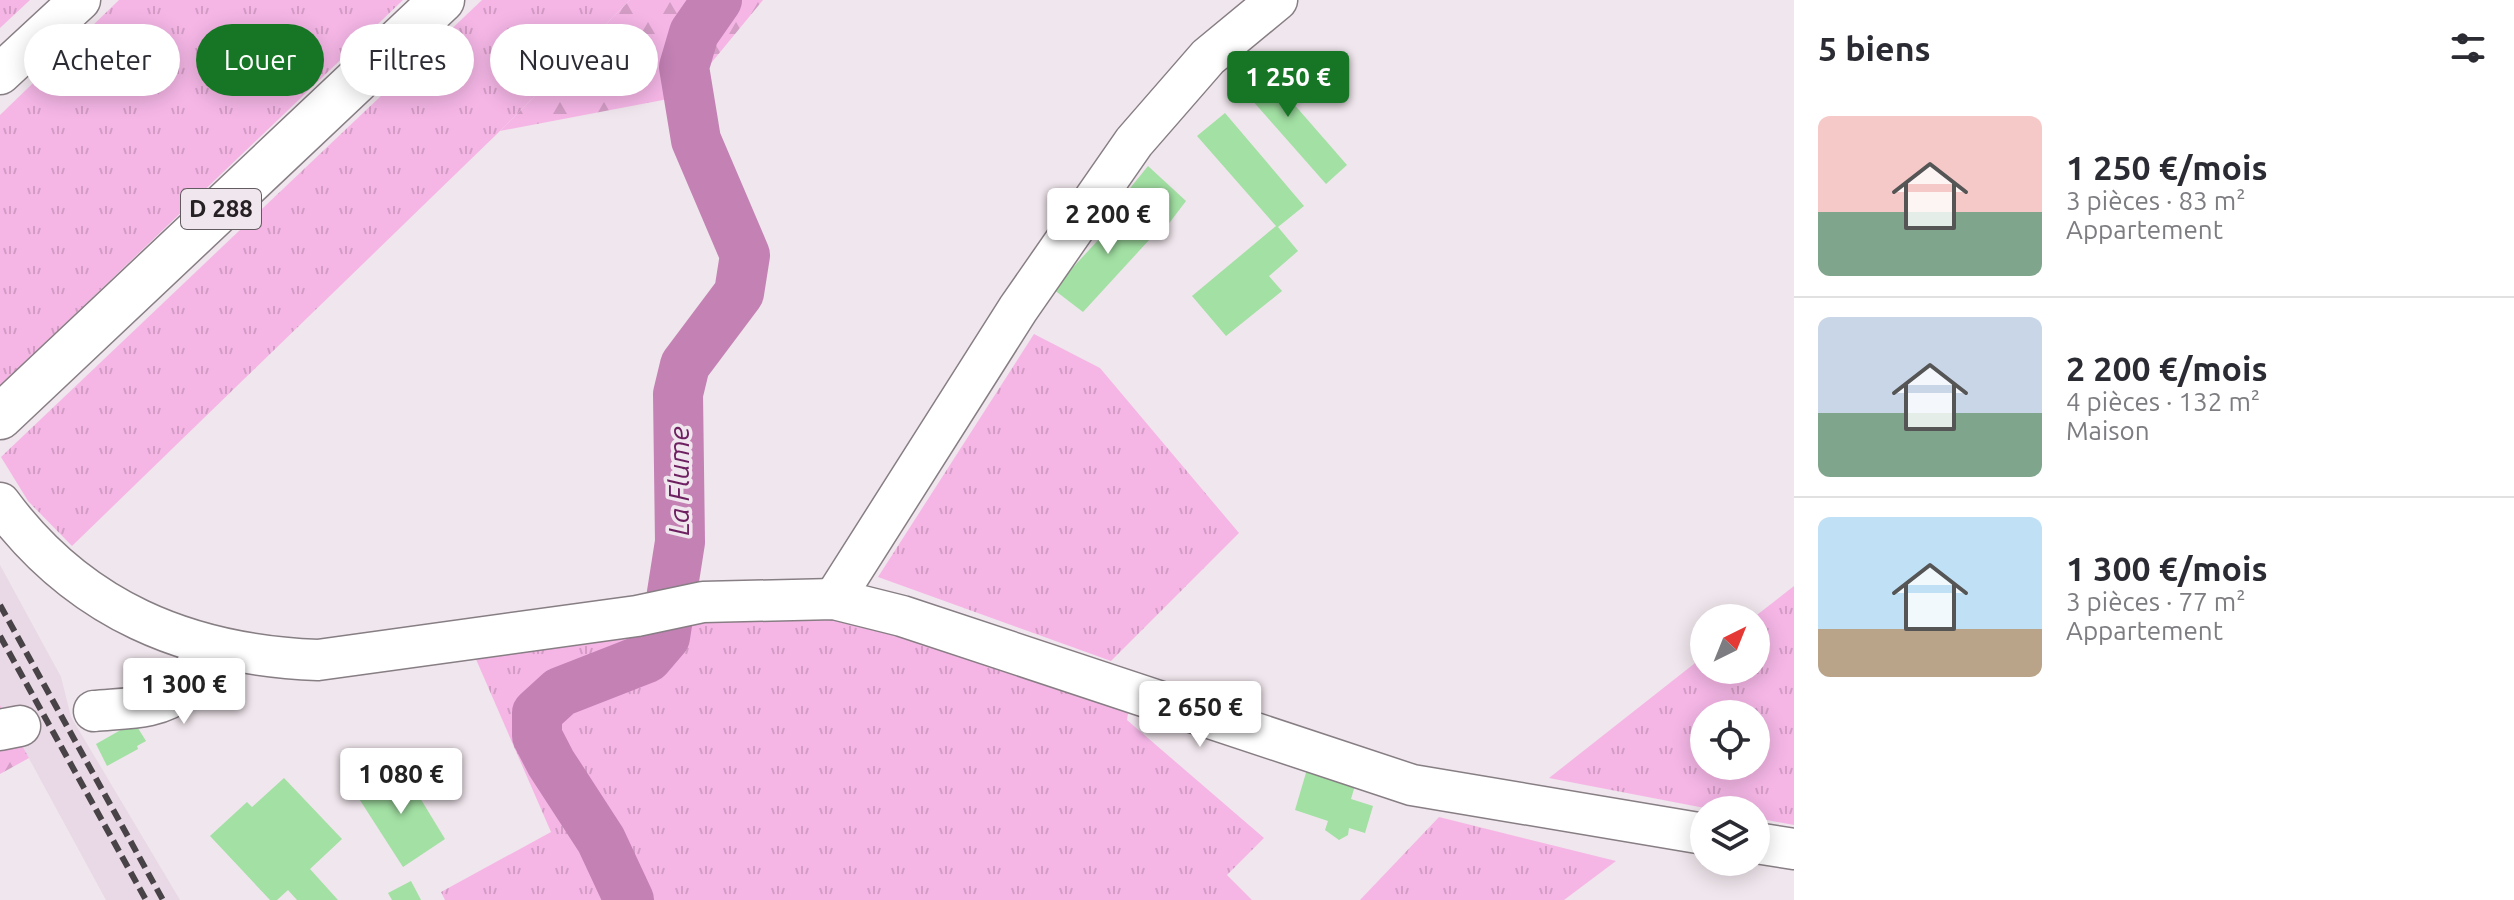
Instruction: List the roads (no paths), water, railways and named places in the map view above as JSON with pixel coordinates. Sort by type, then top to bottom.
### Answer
[{"type":"main road","name":"D 288","points":[[0,417],[442,0]]},
{"type":"street","points":[[0,74],[80,0]]},
{"type":"street","points":[[834,599],[1018,309],[1134,142],[1208,57],[1277,0]]},
{"type":"street","points":[[0,503],[50,560],[82,585],[116,608],[191,642],[205,645],[278,659],[318,660],[637,616],[703,602],[834,599],[917,621],[1412,785],[1690,832]]},
{"type":"street","points":[[94,711],[160,703],[181,690],[194,671],[205,645]]},
{"type":"street","points":[[1770,845],[1794,849]]},
{"type":"waterway","name":"La Flume","points":[[629,900],[601,840],[537,736],[537,713],[560,692],[647,658],[665,637],[680,542],[678,394],[685,365],[739,293],[745,255],[696,140],[684,67],[694,33],[717,0]]},
{"type":"railway","points":[[0,605],[163,900]]},
{"type":"railway","points":[[0,636],[146,900]]}]
